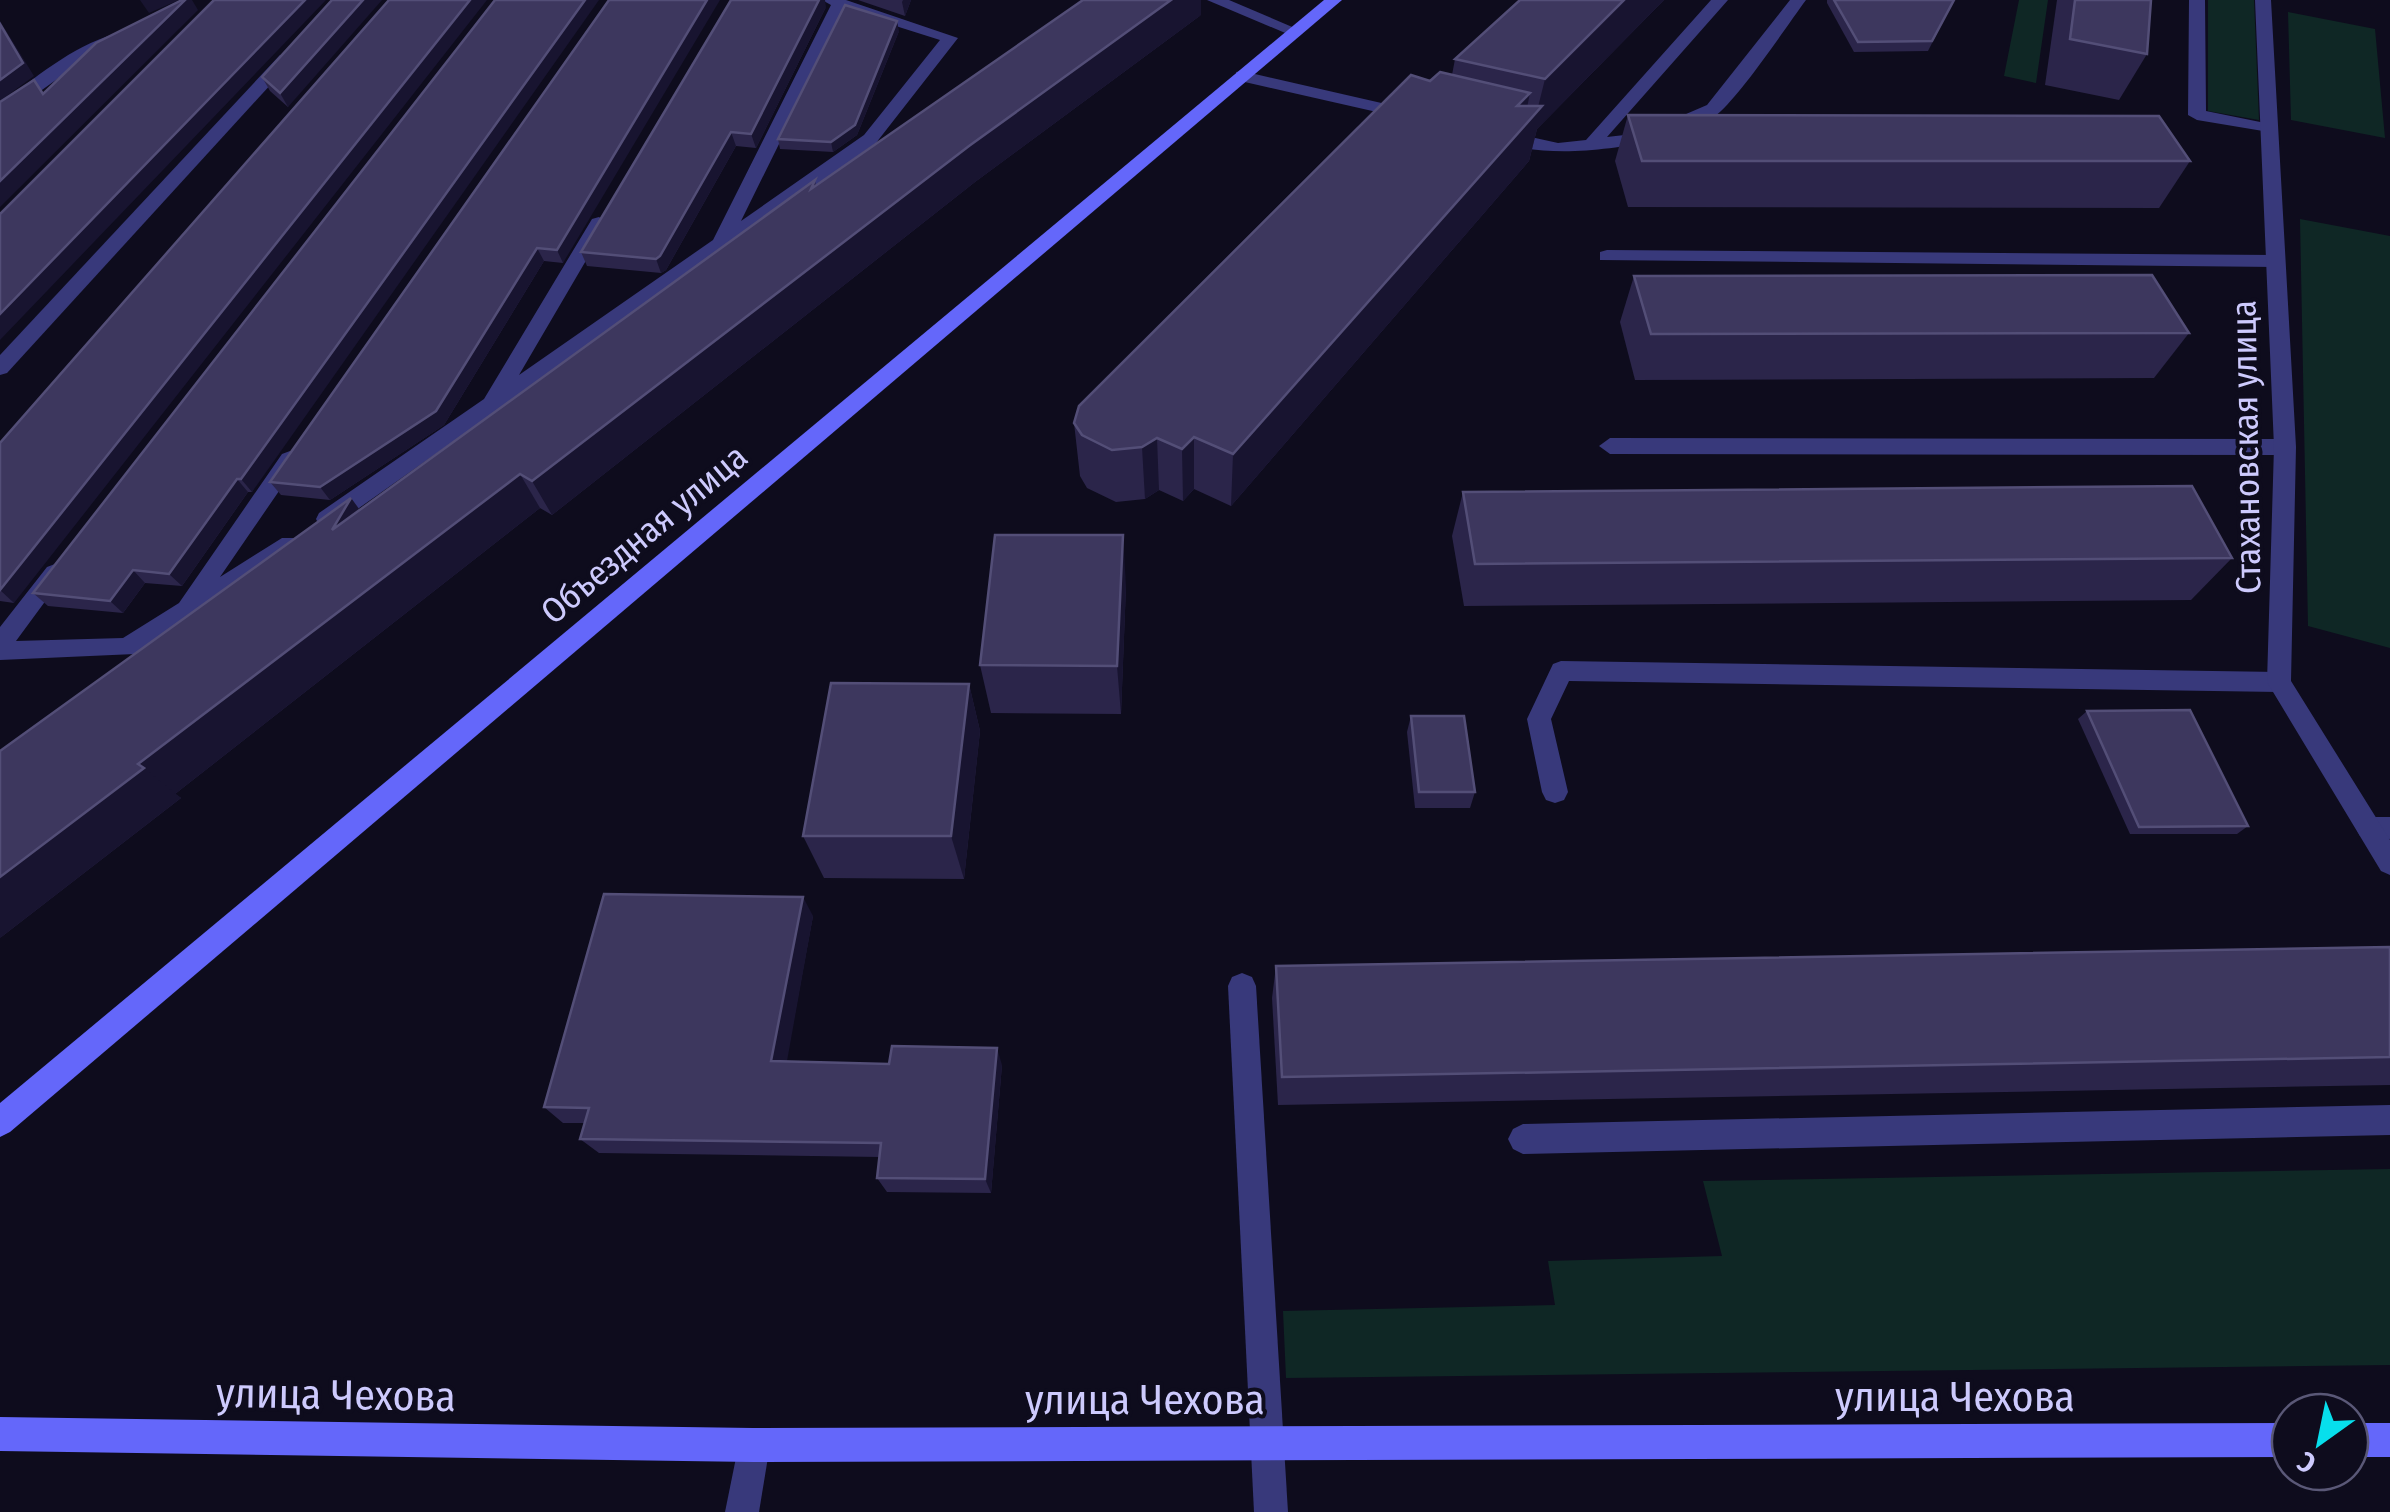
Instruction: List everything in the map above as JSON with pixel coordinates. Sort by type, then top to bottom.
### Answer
[{"type":"main road","name":"Объездная улица","points":[[0,1122],[1334,0]]},
{"type":"main road","name":"улица Чехова","points":[[0,1434],[753,1446],[2270,1440]]},
{"type":"street","points":[[1215,0],[1296,32]]},
{"type":"street","points":[[1591,144],[1720,0]]},
{"type":"street","points":[[1484,132],[1558,148],[1646,138],[1713,109],[1798,0]]},
{"type":"street","points":[[2198,0],[2197,115],[2269,129]]},
{"type":"street","name":"Стахановская улица","points":[[2262,0],[2285,447],[2279,682]]},
{"type":"street","points":[[0,648],[126,647],[184,610],[488,410],[870,139],[950,38],[835,1],[721,244]]},
{"type":"street","points":[[0,115],[23,94],[87,51],[136,29]]},
{"type":"street","points":[[0,368],[301,42]]},
{"type":"street","points":[[1242,76],[1428,119]]},
{"type":"street","points":[[0,100],[23,94]]},
{"type":"street","points":[[488,410],[610,205]]},
{"type":"street","points":[[1607,256],[2276,261]]},
{"type":"street","points":[[1610,446],[2285,447]]},
{"type":"street","points":[[184,610],[297,450]]},
{"type":"street","points":[[0,648],[73,550]]},
{"type":"street","points":[[1555,792],[1539,720],[1561,671],[2279,682],[2379,828],[2390,863]]},
{"type":"street","points":[[1242,986],[1271,1512]]},
{"type":"street","points":[[1523,1139],[2390,1120]]},
{"type":"street","points":[[742,1512],[753,1446]]},
{"type":"green space","points":[[2019,0],[2048,0],[2036,83],[2004,76]]},
{"type":"green space","points":[[2208,0],[2254,0],[2259,120],[2208,111]]},
{"type":"green space","points":[[2288,12],[2375,29],[2385,138],[2291,120]]},
{"type":"green space","points":[[2300,219],[2390,236],[2390,648],[2308,626]]},
{"type":"green space","points":[[2390,1169],[2390,1365],[1286,1378],[1283,1311],[1555,1305],[1548,1261],[1722,1256],[1703,1181]]},
{"type":"building","points":[[182,0],[0,181],[0,102],[34,80],[43,94],[96,43]]},
{"type":"building","points":[[214,0],[305,0],[0,314],[0,214]]},
{"type":"building","points":[[332,0],[363,0],[280,93],[262,77]]},
{"type":"building","points":[[389,0],[470,0],[0,590],[0,443]]},
{"type":"building","points":[[495,0],[585,0],[169,574],[133,570],[110,601],[33,593]]},
{"type":"building","points":[[609,0],[707,0],[557,250],[537,248],[436,411],[320,487],[270,482]]},
{"type":"building","points":[[731,0],[819,0],[751,134],[731,132],[660,256],[656,259],[581,252]]},
{"type":"building","points":[[1083,0],[1171,0],[969,146],[532,481],[520,474],[138,764],[144,768],[0,877],[0,751],[351,498],[332,530],[815,180],[811,189]]},
{"type":"building","points":[[1520,0],[1624,0],[1545,79],[1455,59]]},
{"type":"building","points":[[1834,0],[1954,0],[1932,41],[1858,42]]},
{"type":"building","points":[[2075,0],[2151,0],[2147,54],[2070,39]]},
{"type":"building","points":[[845,5],[897,21],[855,125],[831,142],[778,139]]},
{"type":"building","points":[[0,24],[23,63],[0,80]]},
{"type":"building","points":[[1440,72],[1530,93],[1517,106],[1542,106],[1233,454],[1194,437],[1182,449],[1157,438],[1142,447],[1112,450],[1082,435],[1074,423],[1079,406],[1411,75],[1430,81]]},
{"type":"building","points":[[1628,115],[2159,116],[2190,161],[1642,161]]},
{"type":"building","points":[[2152,275],[2189,333],[1651,334],[1634,276]]},
{"type":"building","points":[[2192,486],[2232,558],[1475,564],[1463,492]]},
{"type":"building","points":[[995,535],[1123,535],[1117,666],[980,665]]},
{"type":"building","points":[[831,683],[969,684],[951,836],[803,836]]},
{"type":"building","points":[[2190,710],[2248,826],[2139,827],[2087,711]]},
{"type":"building","points":[[1411,716],[1464,716],[1475,792],[1419,792]]},
{"type":"building","points":[[604,894],[803,897],[771,1061],[889,1064],[892,1046],[997,1048],[985,1179],[877,1178],[881,1143],[580,1139],[589,1108],[544,1107]]},
{"type":"building","points":[[2390,947],[2390,1057],[1282,1077],[1276,966]]}]
